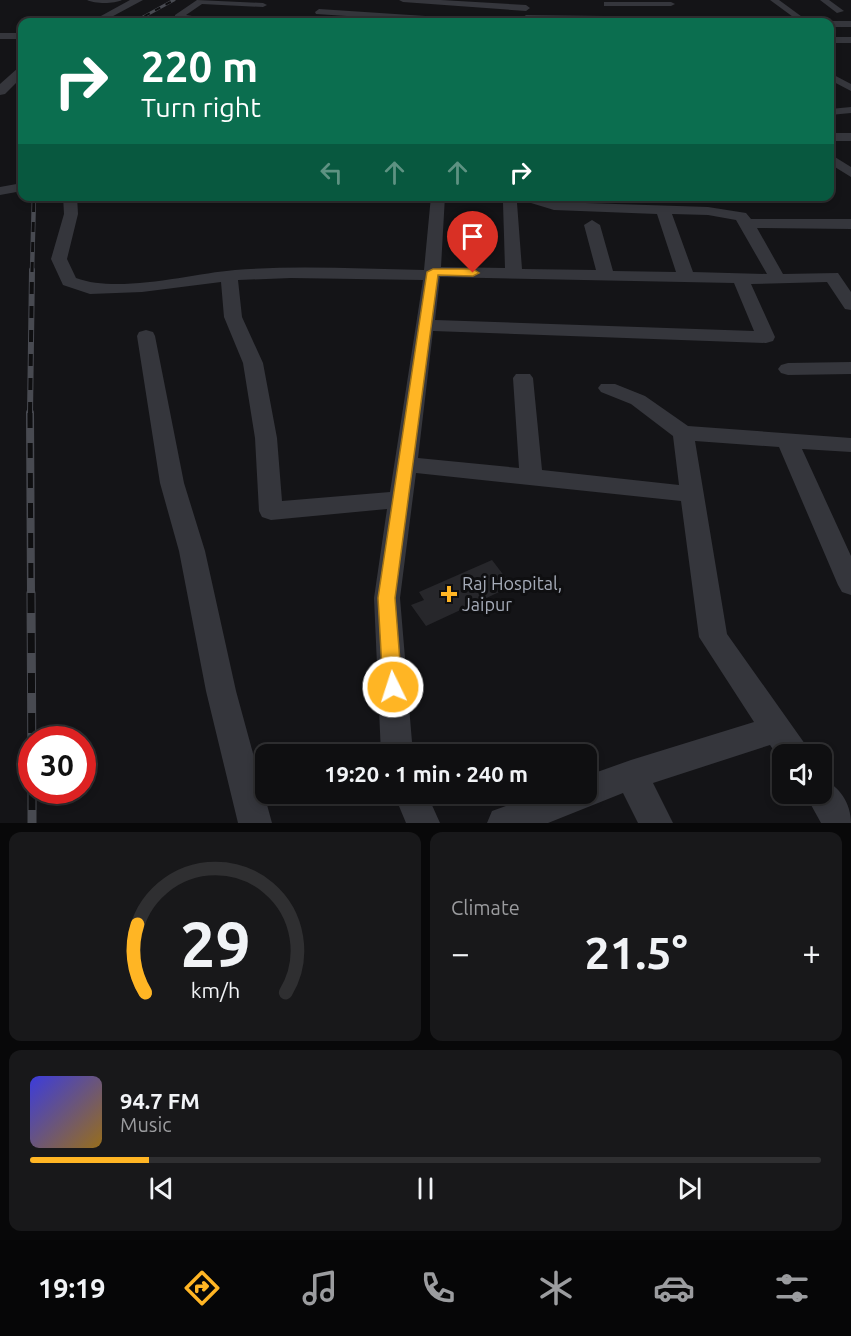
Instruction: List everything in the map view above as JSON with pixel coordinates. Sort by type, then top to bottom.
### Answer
[{"type":"street","points":[[91,0],[118,0]]},
{"type":"street","points":[[103,18],[138,0]]},
{"type":"street","points":[[339,0],[319,12],[401,18]]},
{"type":"street","points":[[405,0],[481,5],[536,4]]},
{"type":"street","points":[[774,0],[800,18]]},
{"type":"street","points":[[824,0],[840,11]]},
{"type":"street","points":[[185,18],[178,17],[201,1],[266,2]]},
{"type":"street","points":[[255,11],[266,2]]},
{"type":"street","points":[[415,18],[428,2]]},
{"type":"street","points":[[592,4],[668,2],[682,18]]},
{"type":"street","points":[[468,18],[481,5]]},
{"type":"street","points":[[363,15],[372,8]]},
{"type":"street","points":[[834,24],[851,24]]},
{"type":"street","points":[[0,36],[18,36]]},
{"type":"street","points":[[834,40],[851,40]]},
{"type":"street","points":[[0,91],[5,82],[18,74]]},
{"type":"street","points":[[834,78],[851,88]]},
{"type":"street","points":[[834,112],[851,110]]},
{"type":"street","points":[[834,137],[850,138]]},
{"type":"street","points":[[834,161],[851,173]]},
{"type":"street","points":[[0,191],[18,188]]},
{"type":"street","points":[[70,201],[71,214],[58,259],[69,281],[90,289],[121,288],[229,276],[291,273],[514,273],[778,279],[832,277],[851,304]]},
{"type":"street","points":[[396,744],[387,598],[432,273],[438,201]]},
{"type":"street","points":[[539,201],[554,206],[663,210],[741,216],[778,279]]},
{"type":"street","points":[[510,203],[514,273]]},
{"type":"street","points":[[663,210],[687,277]]},
{"type":"street","points":[[747,223],[851,224]]},
{"type":"street","points":[[592,225],[606,275]]},
{"type":"street","points":[[229,276],[233,317],[253,363],[266,438],[270,511],[401,499]]},
{"type":"street","points":[[425,325],[766,337],[740,278]]},
{"type":"street","points":[[146,336],[172,483],[192,551],[221,691],[255,823]]},
{"type":"street","points":[[788,369],[851,368]]},
{"type":"street","points":[[523,378],[531,477]]},
{"type":"street","points":[[608,388],[638,400],[683,433],[851,445]]},
{"type":"street","points":[[597,788],[631,775],[785,742],[713,637],[683,433]]},
{"type":"street","points":[[788,442],[851,585]]},
{"type":"street","points":[[406,464],[692,494]]},
{"type":"street","points":[[631,775],[656,823]]},
{"type":"street","points":[[414,804],[423,823]]},
{"type":"street","points":[[504,823],[555,804]]},
{"type":"street","points":[[828,804],[841,823]]},
{"type":"building","points":[[492,560],[512,586],[426,626],[411,605],[424,600],[419,592]]},
{"type":"railway","points":[[141,18],[174,0]]},
{"type":"railway","points":[[32,272],[34,201]]},
{"type":"railway","points":[[30,414],[32,270]]},
{"type":"railway","points":[[30,414],[31,595]]},
{"type":"railway","points":[[31,593],[32,726]]},
{"type":"railway","points":[[32,804],[32,823]]},
{"type":"place","name":"Raj Hospital, Jaipur","points":[[449,594]]},
{"type":"route","points":[[393,687],[387,598],[433,272],[473,273]]}]
